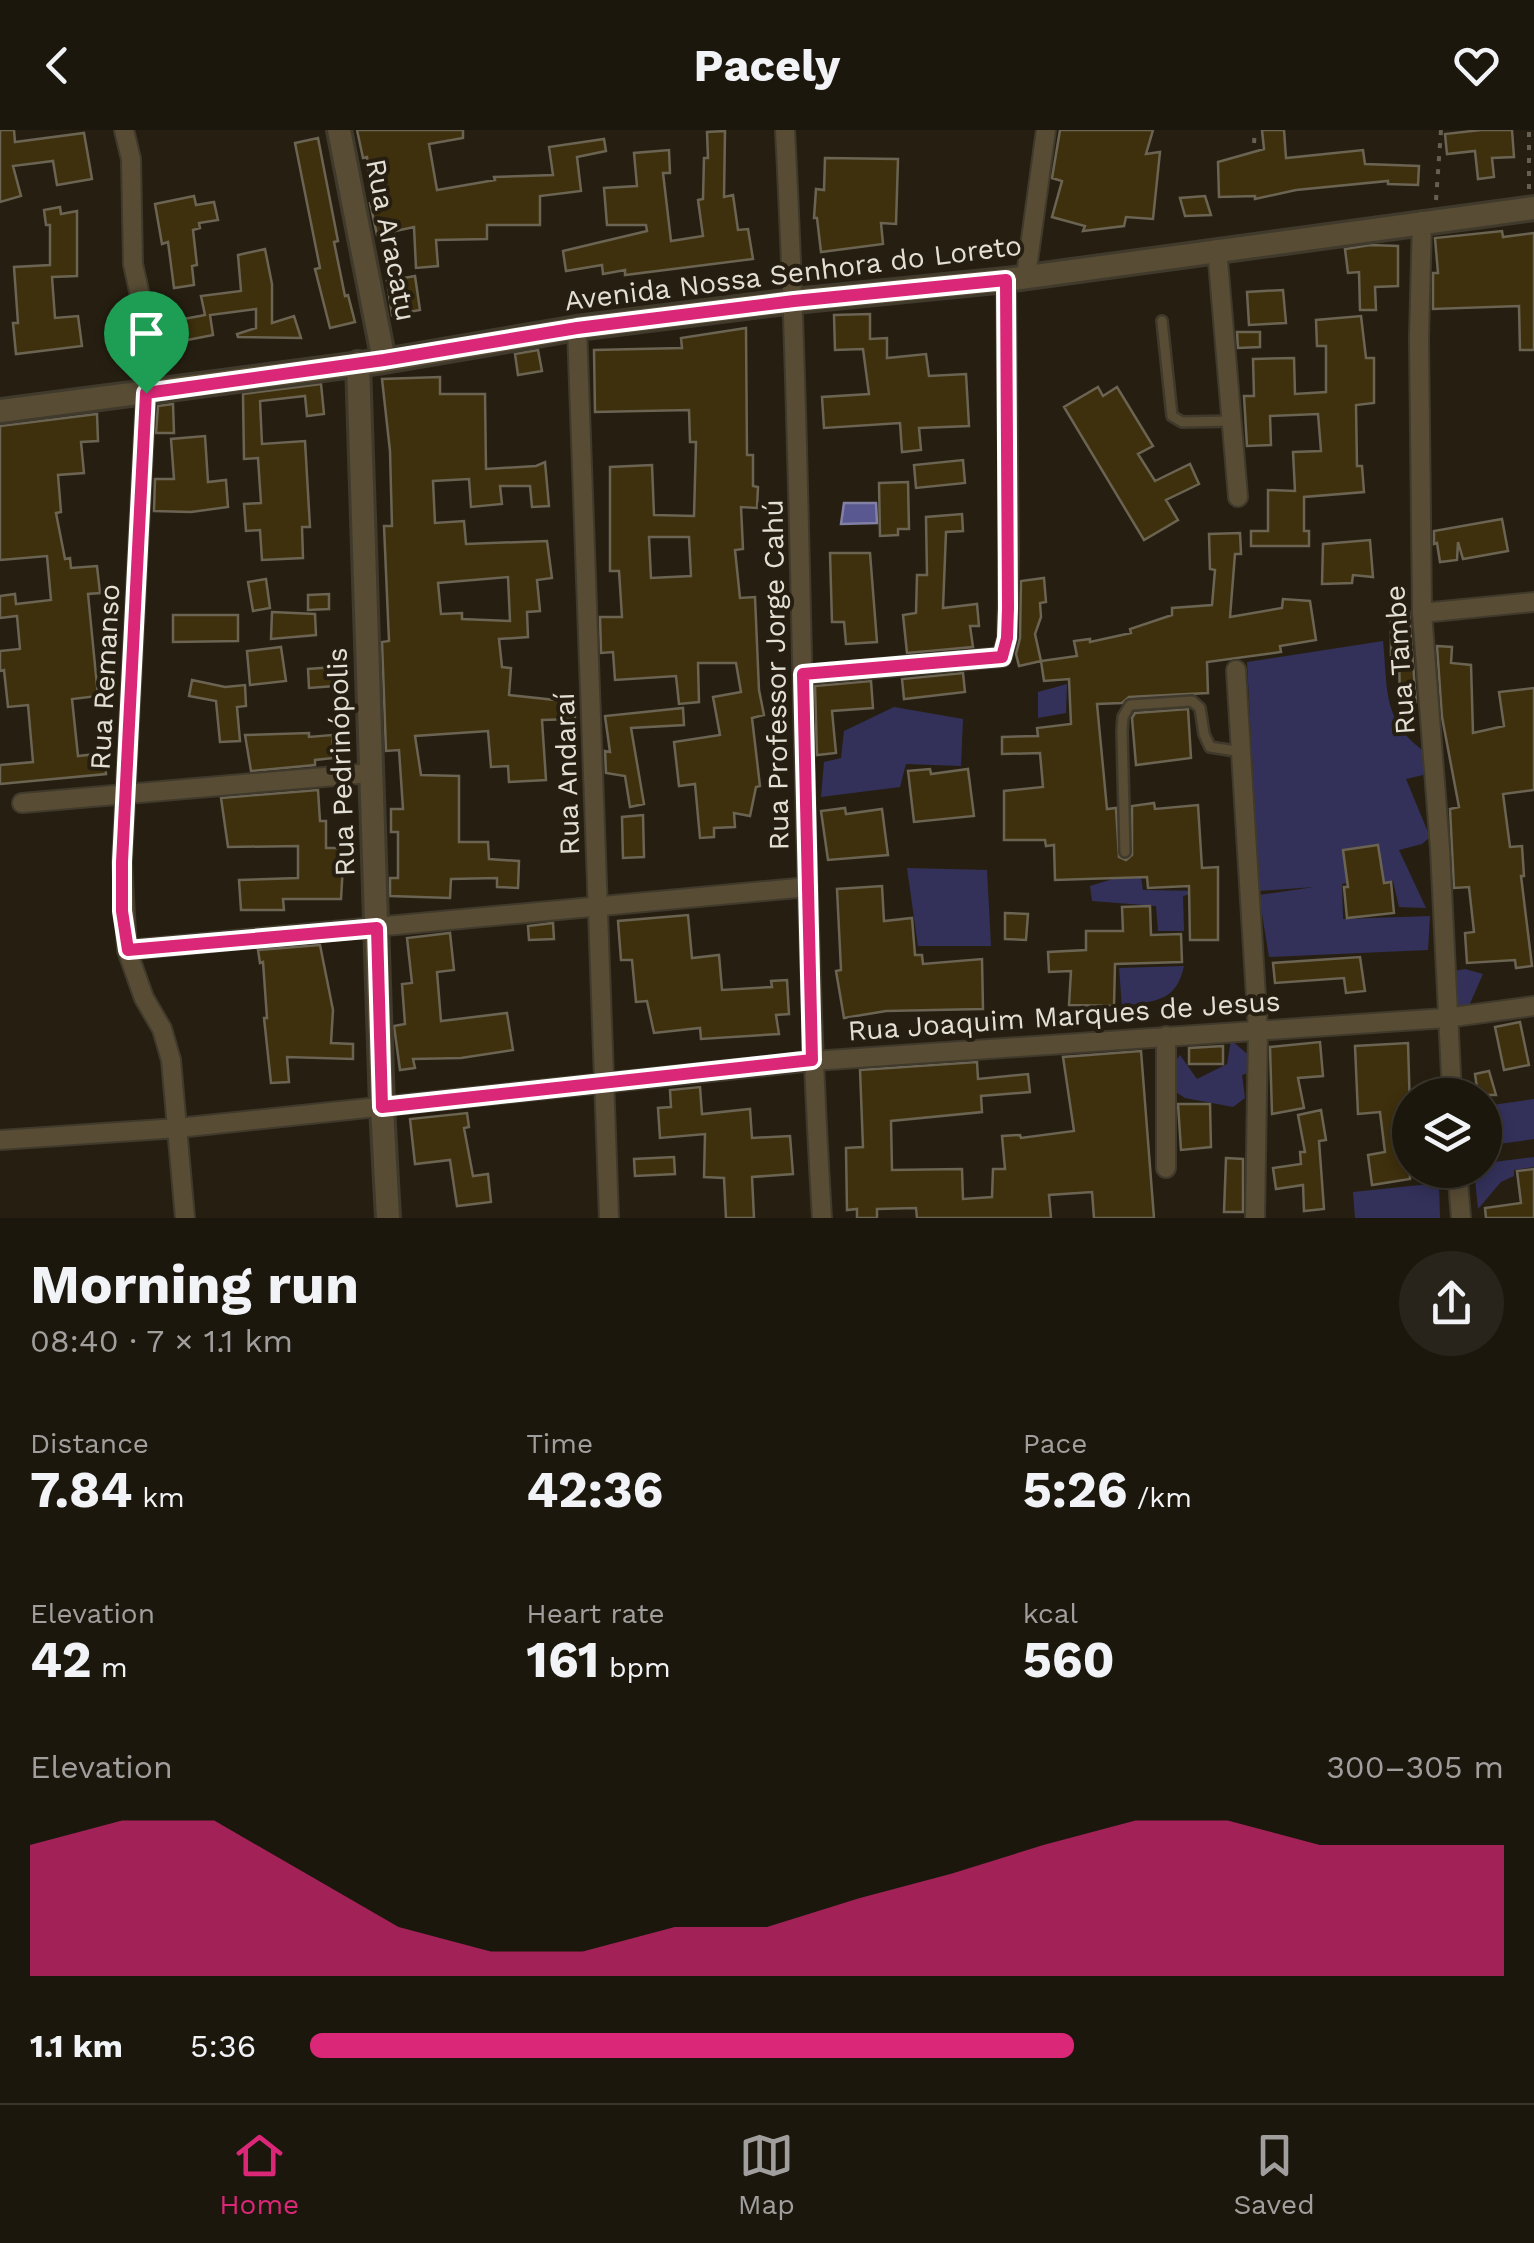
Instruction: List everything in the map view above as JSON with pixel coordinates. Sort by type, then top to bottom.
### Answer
[{"type":"street","name":"Rua Remanso","points":[[124,130],[131,158],[134,264],[142,309],[146,393],[122,911],[128,950],[171,1060],[185,1218]]},
{"type":"street","name":"Rua Aracatu","points":[[339,130],[384,360]]},
{"type":"street","name":"Rua Professor Jorge Cahú","points":[[785,130],[794,301],[812,1060],[822,1218]]},
{"type":"street","points":[[803,674],[1002,657],[1007,638],[1016,278],[1046,130]]},
{"type":"street","name":"Avenida Nossa Senhora do Loreto","points":[[0,410],[384,360],[577,328],[1016,278],[1531,208]]},
{"type":"street","name":"Rua Tambe","points":[[1428,220],[1419,338],[1422,613],[1440,849],[1451,1078]]},
{"type":"street","points":[[1218,249],[1238,497]]},
{"type":"street","name":"Rua Andaraí","points":[[577,328],[609,1218]]},
{"type":"street","name":"Rua Pedrinópolis","points":[[358,363],[388,1218]]},
{"type":"street","points":[[1422,613],[1534,602]]},
{"type":"street","points":[[1236,670],[1258,1030],[1254,1218]]},
{"type":"street","points":[[22,803],[371,772]]},
{"type":"street","points":[[128,950],[808,886]]},
{"type":"street","name":"Rua Joaquim Marques de Jesus","points":[[0,1140],[178,1128],[812,1060],[1446,1018],[1534,1006]]},
{"type":"street","points":[[1166,1036],[1166,1168]]},
{"type":"street","points":[[1458,1188],[1461,1218]]},
{"type":"lane","points":[[1162,322],[1172,416],[1182,422],[1232,420]]},
{"type":"lane","points":[[1125,852],[1122,731],[1123,718],[1130,706],[1192,701],[1200,708],[1210,747],[1242,752]]},
{"type":"path","points":[[1254,144],[1255,130]]},
{"type":"path","points":[[1428,220],[1441,130]]},
{"type":"path","points":[[1529,130],[1531,208]]},
{"type":"shaded area","points":[[844,503],[876,503],[877,523],[841,524]]},
{"type":"shaded area","points":[[1383,641],[1387,690],[1395,717],[1412,742],[1427,753],[1423,775],[1406,779],[1430,837],[1422,844],[1399,850],[1426,908],[1399,907],[1393,881],[1383,882],[1379,844],[1343,849],[1347,883],[1342,884],[1343,919],[1430,916],[1428,950],[1269,957],[1259,895],[1314,887],[1259,891],[1247,662]]},
{"type":"shaded area","points":[[1067,684],[1066,713],[1038,718],[1038,692]]},
{"type":"shaded area","points":[[894,707],[963,719],[961,766],[906,764],[900,787],[821,797],[824,762],[841,758],[844,731]]},
{"type":"shaded area","points":[[907,868],[987,870],[991,946],[918,946]]},
{"type":"shaded area","points":[[1132,873],[1141,877],[1143,890],[1203,891],[1183,896],[1184,931],[1158,931],[1156,906],[1092,901],[1090,886]]},
{"type":"shaded area","points":[[1184,966],[1170,993],[1154,1001],[1122,1007],[1119,968]]},
{"type":"shaded area","points":[[1465,969],[1483,974],[1468,1008],[1443,1009],[1437,1000],[1448,972]]},
{"type":"shaded area","points":[[1231,1040],[1252,1058],[1248,1073],[1242,1075],[1245,1098],[1233,1107],[1185,1098],[1171,1089],[1174,1063],[1180,1055],[1197,1079],[1227,1064]]},
{"type":"shaded area","points":[[1534,1099],[1534,1139],[1502,1144],[1502,1104]]},
{"type":"shaded area","points":[[1534,1157],[1534,1167],[1514,1170],[1514,1176],[1502,1182],[1502,1161]]},
{"type":"shaded area","points":[[1439,1188],[1440,1218],[1355,1218],[1353,1192]]},
{"type":"shaded area","points":[[1476,1188],[1496,1188],[1478,1209]]},
{"type":"building","points":[[0,130],[14,130],[15,142],[84,133],[92,179],[57,185],[53,161],[13,166],[21,196],[0,202]]},
{"type":"building","points":[[357,130],[463,130],[463,138],[429,144],[437,190],[495,180],[494,177],[553,175],[549,147],[604,139],[606,151],[577,157],[581,191],[540,196],[540,225],[487,225],[487,239],[436,240],[438,266],[416,268],[414,227],[377,235],[367,157],[363,158]]},
{"type":"building","points":[[1060,130],[1153,130],[1146,154],[1160,152],[1153,219],[1126,217],[1124,226],[1083,231],[1085,226],[1052,217],[1062,181],[1052,178]]},
{"type":"building","points":[[1262,130],[1284,130],[1286,158],[1363,150],[1365,164],[1419,166],[1418,185],[1388,181],[1296,190],[1255,199],[1219,197],[1218,162],[1264,149]]},
{"type":"building","points":[[1512,130],[1514,157],[1492,158],[1494,177],[1478,179],[1475,151],[1447,154],[1445,134]]},
{"type":"building","points":[[725,131],[724,197],[733,195],[738,230],[748,229],[753,259],[625,275],[625,270],[603,274],[602,265],[566,271],[563,251],[647,231],[646,225],[607,225],[604,188],[637,186],[634,153],[669,150],[670,173],[663,173],[671,241],[703,236],[698,200],[703,199],[707,132]]},
{"type":"building","points":[[318,138],[338,241],[334,242],[345,296],[348,295],[355,322],[330,328],[315,269],[320,268],[295,143]]},
{"type":"building","points":[[825,158],[898,159],[896,224],[881,223],[883,244],[821,252],[814,218],[816,189],[824,190]]},
{"type":"building","points":[[194,196],[196,205],[214,202],[218,220],[199,223],[200,228],[193,230],[197,265],[192,266],[194,285],[174,288],[168,242],[162,244],[155,204]]},
{"type":"building","points":[[1205,196],[1211,215],[1185,216],[1180,198]]},
{"type":"building","points":[[60,207],[61,214],[77,211],[77,276],[52,277],[55,318],[78,316],[82,346],[16,354],[14,267],[50,265],[50,225],[46,225],[44,210]]},
{"type":"building","points":[[1502,231],[1503,237],[1534,233],[1534,350],[1520,350],[1519,306],[1433,309],[1433,273],[1438,273],[1435,238]]},
{"type":"building","points":[[1398,246],[1398,286],[1375,287],[1376,310],[1360,310],[1359,272],[1348,273],[1345,249]]},
{"type":"building","points":[[265,249],[272,284],[272,323],[294,316],[301,338],[238,337],[237,334],[256,328],[256,309],[210,315],[213,335],[157,346],[155,304],[171,302],[173,321],[205,315],[201,296],[241,291],[238,255]]},
{"type":"building","points":[[415,276],[420,310],[392,315],[387,281]]},
{"type":"building","points":[[1283,290],[1286,323],[1249,325],[1247,292]]},
{"type":"building","points":[[870,314],[870,339],[887,338],[887,358],[926,354],[929,376],[966,374],[969,426],[919,428],[921,450],[902,452],[900,423],[824,428],[822,397],[869,394],[863,349],[835,350],[834,315]]},
{"type":"building","points":[[1361,316],[1366,358],[1374,358],[1374,403],[1356,405],[1357,466],[1362,466],[1364,492],[1304,497],[1304,531],[1309,531],[1309,546],[1251,546],[1251,531],[1268,531],[1268,490],[1295,491],[1293,452],[1321,451],[1318,414],[1270,416],[1271,445],[1247,446],[1244,396],[1254,396],[1253,359],[1294,358],[1295,394],[1326,392],[1326,346],[1317,346],[1316,320]]},
{"type":"building","points":[[746,328],[747,455],[753,455],[753,486],[758,487],[757,508],[741,507],[743,549],[735,550],[740,598],[755,597],[759,690],[764,715],[752,718],[760,786],[756,787],[750,816],[734,813],[735,827],[714,828],[714,837],[700,838],[695,784],[679,786],[674,742],[720,735],[713,697],[741,692],[736,663],[698,663],[699,702],[679,704],[676,676],[615,680],[613,652],[601,653],[600,617],[622,617],[619,571],[610,571],[610,467],[652,465],[654,515],[694,516],[696,442],[690,442],[689,410],[595,412],[594,350],[682,348],[681,338]],"holes":[[[649,537],[689,537],[691,576],[651,578]]]},
{"type":"building","points":[[1237,332],[1260,332],[1260,347],[1238,348]]},
{"type":"building","points":[[538,350],[542,371],[518,375],[515,354]]},
{"type":"building","points":[[440,377],[440,394],[485,394],[486,469],[545,462],[549,506],[532,507],[530,486],[500,486],[502,504],[471,507],[469,479],[433,481],[435,523],[464,521],[466,544],[547,541],[552,578],[537,580],[540,611],[527,612],[528,637],[499,639],[502,667],[511,668],[509,695],[556,700],[555,695],[574,694],[575,719],[542,720],[546,780],[509,782],[508,766],[491,767],[488,731],[415,736],[421,775],[459,776],[459,842],[488,842],[489,859],[519,861],[518,888],[497,887],[497,878],[451,879],[450,898],[390,896],[390,878],[398,878],[398,832],[391,832],[391,809],[403,809],[399,750],[386,751],[382,642],[389,641],[384,526],[392,526],[390,451],[382,379]],"holes":[[[508,577],[510,621],[462,619],[462,613],[441,614],[438,583]]]},
{"type":"building","points":[[321,384],[324,414],[307,416],[305,396],[260,401],[262,444],[305,441],[310,527],[302,527],[303,558],[262,560],[260,530],[246,531],[244,504],[261,503],[258,458],[244,459],[243,394]]},
{"type":"building","points":[[1098,387],[1103,396],[1117,387],[1153,446],[1138,454],[1155,481],[1190,464],[1199,484],[1166,500],[1178,520],[1144,540],[1064,407]]},
{"type":"building","points":[[173,404],[174,433],[156,433],[158,406]]},
{"type":"building","points":[[97,414],[98,441],[81,442],[84,473],[58,475],[61,512],[56,513],[65,559],[70,558],[71,568],[97,566],[100,593],[88,594],[98,696],[72,699],[78,756],[105,753],[106,774],[0,784],[0,765],[33,762],[28,705],[8,707],[4,670],[0,671],[0,651],[20,649],[17,616],[0,618],[0,596],[15,594],[16,604],[51,600],[47,556],[0,560],[0,426]]},
{"type":"building","points":[[205,436],[208,482],[226,480],[228,507],[154,511],[155,479],[174,479],[171,439]]},
{"type":"building","points":[[963,460],[965,483],[916,488],[914,465]]},
{"type":"building","points":[[908,482],[909,529],[898,529],[898,535],[880,536],[879,483]]},
{"type":"building","points":[[962,514],[963,531],[946,532],[943,608],[977,604],[979,626],[970,626],[973,647],[907,653],[903,615],[916,613],[917,575],[927,575],[926,517]]},
{"type":"building","points":[[1502,519],[1508,551],[1463,559],[1458,542],[1457,560],[1440,562],[1434,531]]},
{"type":"building","points":[[1240,533],[1241,554],[1235,554],[1230,617],[1282,608],[1283,599],[1310,601],[1316,640],[1280,646],[1281,652],[1207,662],[1208,693],[1129,697],[1122,703],[1097,704],[1107,809],[1116,808],[1119,857],[1126,860],[1132,855],[1132,806],[1154,803],[1155,809],[1198,805],[1202,868],[1218,867],[1218,940],[1190,940],[1189,886],[1148,888],[1147,877],[1055,880],[1054,845],[1046,846],[1045,840],[1004,840],[1004,791],[1043,787],[1040,753],[1002,754],[1002,737],[1038,736],[1037,728],[1071,724],[1069,679],[1044,681],[1041,661],[1077,656],[1074,641],[1090,642],[1131,633],[1130,629],[1172,615],[1172,608],[1212,605],[1215,570],[1210,569],[1209,534]]},
{"type":"building","points":[[1370,540],[1373,577],[1353,575],[1352,583],[1322,584],[1323,544]]},
{"type":"building","points":[[830,553],[870,553],[877,642],[846,644],[844,622],[832,622]]},
{"type":"building","points":[[1044,578],[1046,602],[1040,603],[1041,617],[1035,634],[1041,661],[1019,666],[1016,654],[1021,581]]},
{"type":"building","points":[[266,579],[270,608],[253,611],[248,582]]},
{"type":"building","points":[[329,594],[329,609],[308,610],[308,595]]},
{"type":"building","points":[[1391,611],[1409,611],[1416,702],[1400,703],[1399,655],[1391,655]]},
{"type":"building","points":[[272,612],[315,614],[316,635],[271,639]]},
{"type":"building","points":[[173,615],[238,615],[238,641],[173,642]]},
{"type":"building","points":[[1437,646],[1452,647],[1451,663],[1471,665],[1473,733],[1504,726],[1499,692],[1534,688],[1534,790],[1503,794],[1510,847],[1522,846],[1521,876],[1532,966],[1516,968],[1515,960],[1467,963],[1465,933],[1474,932],[1469,887],[1454,888],[1450,809],[1459,807],[1442,717]]},
{"type":"building","points":[[281,647],[286,681],[250,685],[247,651]]},
{"type":"building","points":[[334,667],[335,686],[309,688],[308,669]]},
{"type":"building","points":[[963,673],[965,692],[904,699],[902,679]]},
{"type":"building","points":[[192,680],[225,687],[245,685],[246,706],[237,707],[240,741],[220,742],[216,701],[189,696]]},
{"type":"building","points":[[871,681],[873,708],[832,711],[836,753],[817,755],[815,686]]},
{"type":"building","points":[[683,708],[684,725],[631,728],[644,804],[630,807],[625,776],[606,773],[605,751],[610,752],[605,716]]},
{"type":"building","points":[[1188,709],[1191,758],[1136,765],[1132,718],[1135,713]]},
{"type":"building","points":[[309,733],[309,737],[332,735],[334,758],[315,760],[315,765],[251,771],[245,735]]},
{"type":"building","points":[[930,769],[931,774],[968,769],[974,816],[914,822],[908,771]]},
{"type":"building","points":[[318,790],[320,821],[326,821],[326,848],[344,848],[341,899],[283,899],[284,910],[241,910],[239,880],[298,878],[298,846],[228,847],[221,798]]},
{"type":"building","points":[[845,808],[846,814],[882,809],[888,855],[828,860],[821,811]]},
{"type":"building","points":[[643,815],[644,857],[623,858],[622,817]]},
{"type":"building","points":[[1378,845],[1384,883],[1391,882],[1394,913],[1347,918],[1343,850]]},
{"type":"building","points":[[882,886],[884,921],[912,918],[915,955],[922,955],[923,964],[982,959],[983,1009],[886,1011],[844,1018],[836,971],[841,970],[837,889]]},
{"type":"building","points":[[1150,906],[1151,935],[1181,934],[1182,962],[1115,964],[1114,1006],[1069,1005],[1071,971],[1049,972],[1048,952],[1086,950],[1086,931],[1123,931],[1122,907]]},
{"type":"building","points":[[1005,913],[1028,914],[1026,940],[1005,939]]},
{"type":"building","points":[[688,915],[692,958],[719,955],[722,990],[772,987],[771,981],[787,980],[789,1014],[776,1015],[779,1034],[701,1039],[700,1028],[654,1033],[647,1001],[636,1002],[632,960],[621,960],[618,921]]},
{"type":"building","points":[[553,923],[554,939],[529,940],[528,926]]},
{"type":"building","points":[[450,933],[454,970],[437,972],[441,1021],[507,1013],[513,1050],[461,1058],[413,1059],[415,1068],[400,1070],[394,1026],[405,1024],[402,984],[412,983],[407,938]]},
{"type":"building","points":[[320,945],[333,1010],[331,1043],[353,1044],[353,1059],[287,1057],[289,1082],[271,1083],[263,962],[260,963],[258,950]]},
{"type":"building","points":[[1360,957],[1365,991],[1346,993],[1344,978],[1275,983],[1273,963]]},
{"type":"building","points":[[1520,1022],[1529,1065],[1504,1070],[1495,1027]]},
{"type":"building","points":[[1320,1042],[1323,1076],[1298,1078],[1304,1108],[1272,1114],[1270,1047]]},
{"type":"building","points":[[1408,1043],[1409,1078],[1392,1078],[1392,1182],[1372,1185],[1368,1155],[1385,1152],[1380,1112],[1358,1114],[1355,1046]]},
{"type":"building","points":[[1223,1046],[1223,1064],[1189,1064],[1189,1048]]},
{"type":"building","points":[[1141,1051],[1154,1218],[1094,1218],[1092,1192],[1049,1195],[1051,1218],[917,1218],[916,1208],[877,1209],[877,1218],[857,1218],[857,1209],[847,1210],[846,1148],[863,1147],[860,1070],[977,1062],[978,1079],[1028,1074],[1030,1092],[981,1096],[982,1112],[891,1121],[892,1170],[962,1169],[963,1199],[992,1197],[993,1169],[1005,1169],[1002,1136],[1021,1138],[1074,1131],[1063,1057]]},
{"type":"building","points":[[1489,1071],[1491,1078],[1476,1078],[1475,1074]]},
{"type":"building","points":[[700,1087],[702,1114],[750,1109],[752,1138],[790,1136],[793,1174],[752,1177],[754,1218],[726,1218],[724,1178],[704,1177],[705,1134],[660,1138],[658,1108],[671,1107],[670,1090]]},
{"type":"building","points":[[1178,1104],[1210,1104],[1211,1147],[1181,1150]]},
{"type":"building","points":[[1321,1110],[1326,1140],[1319,1141],[1324,1209],[1304,1211],[1303,1185],[1276,1189],[1273,1168],[1301,1164],[1300,1152],[1305,1152],[1298,1115]]},
{"type":"building","points":[[467,1113],[469,1127],[464,1128],[473,1176],[488,1174],[491,1202],[457,1206],[450,1160],[415,1164],[410,1119]]},
{"type":"building","points":[[674,1157],[675,1174],[635,1176],[634,1159]]},
{"type":"building","points":[[1226,1158],[1243,1159],[1243,1212],[1224,1212]]},
{"type":"building","points":[[1534,1169],[1534,1218],[1486,1218],[1485,1208],[1521,1203],[1517,1171]]},
{"type":"route","points":[[1006,280],[1008,608],[1002,657],[803,674],[812,1060],[382,1107],[377,928],[128,950],[122,911],[122,862],[146,393],[577,328],[1006,280]]}]
